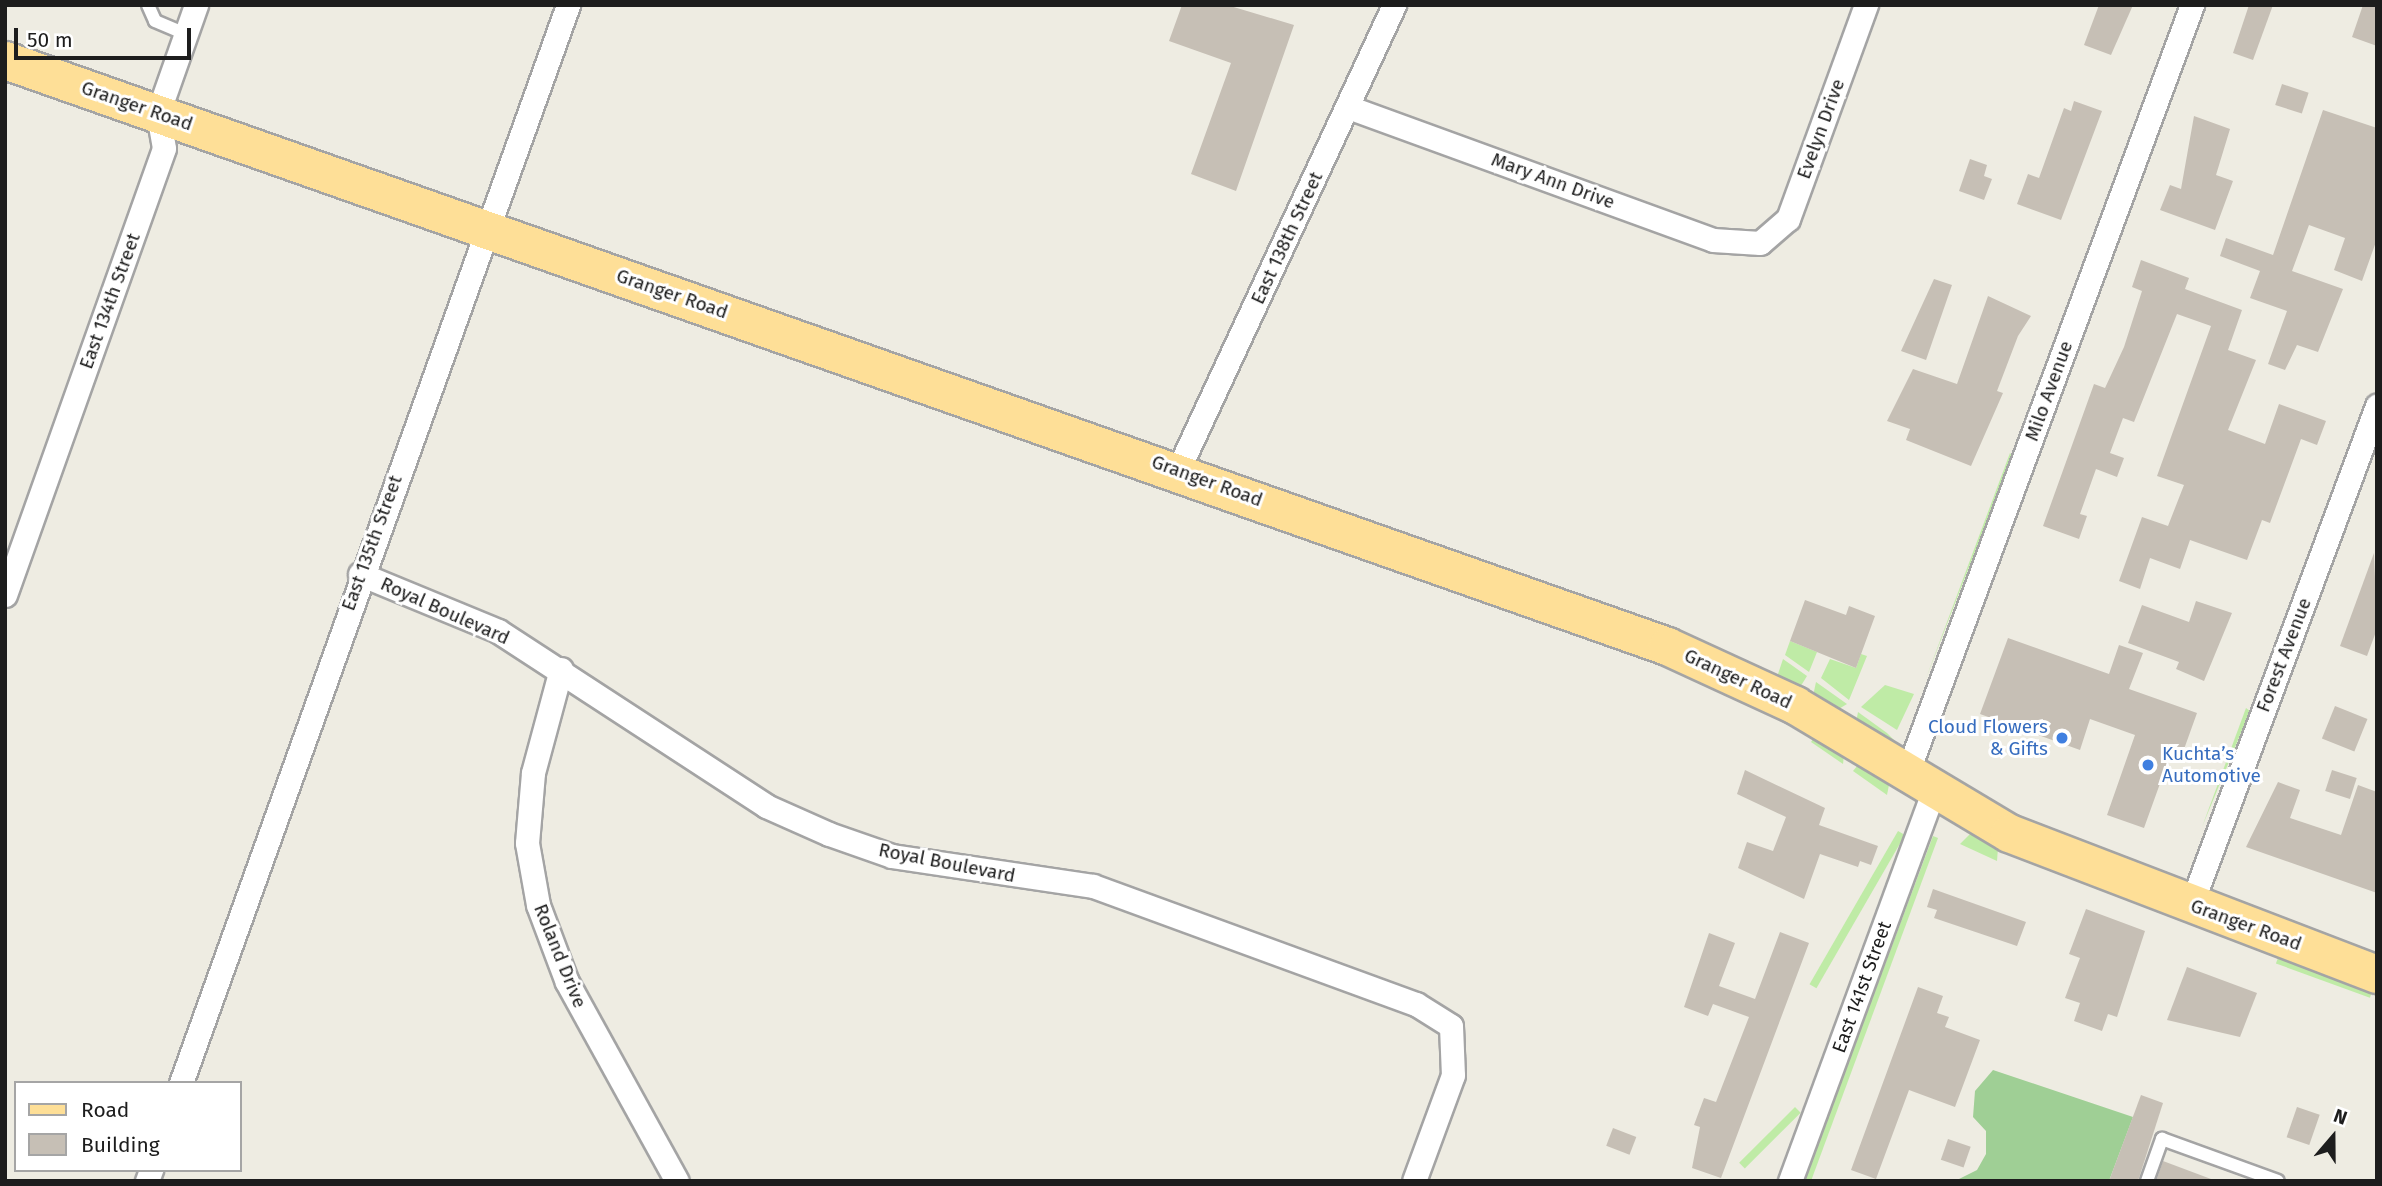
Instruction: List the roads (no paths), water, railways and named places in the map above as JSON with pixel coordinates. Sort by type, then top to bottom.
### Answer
[{"type":"main road","name":"Granger Road","points":[[5,60],[1178,470],[1693,657],[1795,705],[1920,785],[2055,854],[2377,974]]},
{"type":"street","name":"East 134th Street","points":[[5,595],[164,148],[158,113],[196,5]]},
{"type":"street","name":"East 135th Street","points":[[182,1081],[360,574],[568,5]]},
{"type":"street","name":"East 138th Street","points":[[1178,470],[1394,5]]},
{"type":"street","name":"Evelyn Drive","points":[[1760,243],[1788,219],[1866,5]]},
{"type":"street","name":"Milo Avenue","points":[[1920,785],[2192,5]]},
{"type":"street","name":"Mary Ann Drive","points":[[1348,107],[1713,240],[1760,243]]},
{"type":"street","name":"Forest Avenue","points":[[2191,905],[2377,405]]},
{"type":"street","name":"Royal Boulevard","points":[[360,574],[498,631],[561,669],[766,806],[829,834],[892,856],[1093,886],[1416,1004],[1451,1026],[1452,1075],[1414,1181]]},
{"type":"street","name":"Roland Drive","points":[[561,669],[533,774],[527,844],[538,905],[567,982],[677,1181]]},
{"type":"street","name":"East 141st Street","points":[[1790,1181],[1920,785]]},
{"type":"lane","points":[[148,5],[155,21],[186,34]]},
{"type":"lane","points":[[2147,1181],[2162,1139],[2278,1181]]},
{"type":"place","name":"Cloud Flowers & Gifts","points":[[2062,738]]},
{"type":"place","name":"Kuchta’s Automotive","points":[[2148,765]]}]
